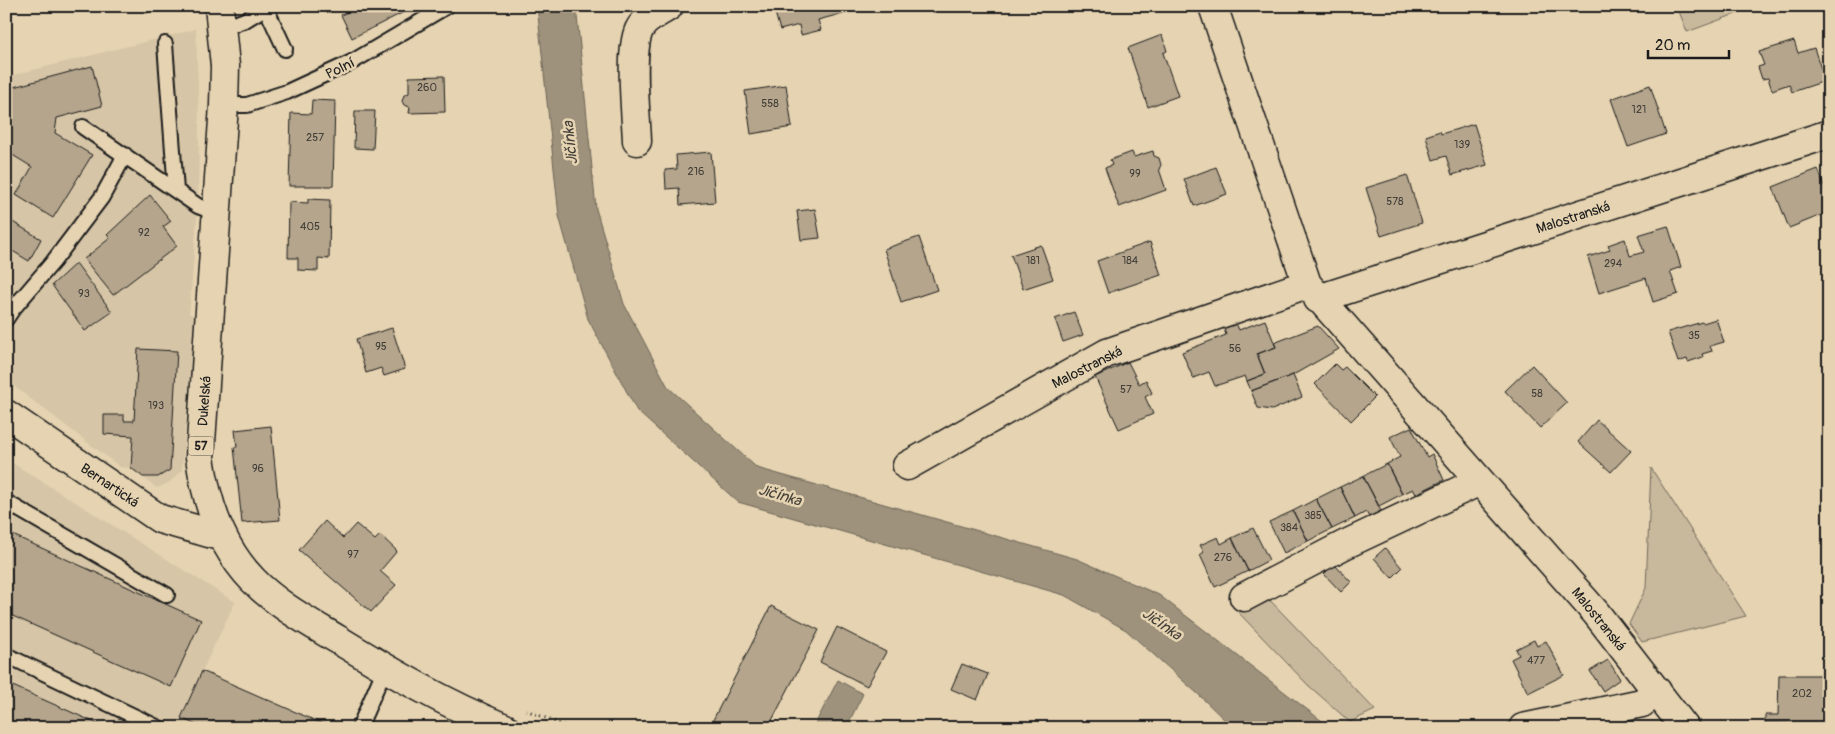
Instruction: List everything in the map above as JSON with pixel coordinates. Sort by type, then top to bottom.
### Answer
[{"type":"street","points":[[637,141],[634,50],[640,29],[647,21],[669,6]]},
{"type":"street","name":"Malostranská","points":[[1213,6],[1312,292],[1596,613],[1686,728]]},
{"type":"street","name":"Dukelská","points":[[221,17],[225,66],[224,104],[200,457],[204,484],[212,511],[223,537],[237,560],[254,581],[294,614],[385,668],[511,717]]},
{"type":"street","name":"Malostranská","points":[[907,466],[1107,353],[1829,134]]},
{"type":"street","name":"Bernartická","points":[[6,414],[160,519],[223,537]]},
{"type":"street","points":[[1244,597],[1344,545],[1480,481]]},
{"type":"street","points":[[1523,728],[1642,702],[1657,691]]},
{"type":"lane","name":"Polní","points":[[224,104],[247,105],[287,92],[352,62],[447,6]]},
{"type":"lane","points":[[221,17],[245,20],[267,7],[285,49]]},
{"type":"lane","points":[[165,44],[176,191]]},
{"type":"lane","points":[[83,126],[198,206],[216,213]]},
{"type":"lane","points":[[6,319],[53,262],[102,197],[125,155]]},
{"type":"lane","points":[[6,502],[167,595]]},
{"type":"lane","points":[[6,655],[159,728]]},
{"type":"lane","points":[[359,728],[385,668]]},
{"type":"path","points":[[511,717],[570,728]]},
{"type":"shaded area","points":[[1677,6],[1757,6],[1687,32]]},
{"type":"shaded area","points":[[196,29],[199,123],[198,206],[189,314],[195,315],[182,470],[170,482],[157,488],[131,468],[120,467],[6,380],[6,77]]},
{"type":"shaded area","points":[[6,459],[235,602],[202,671],[332,728],[6,728]]},
{"type":"shaded area","points":[[1651,468],[1746,616],[1642,642],[1629,624],[1646,588]]},
{"type":"shaded area","points":[[1265,595],[1375,710],[1350,722],[1308,685],[1238,612]]},
{"type":"water","name":"Jičínka","points":[[537,6],[576,6],[596,209],[624,304],[668,387],[757,468],[1077,559],[1159,595],[1331,728],[1233,728],[1126,630],[1064,595],[738,502],[637,411],[588,319],[559,216]]},
{"type":"water","points":[[838,680],[863,694],[846,728],[813,728]]},
{"type":"building","points":[[143,6],[168,6],[146,13]]},
{"type":"building","points":[[350,6],[414,7],[352,38],[341,15],[352,10]]},
{"type":"building","points":[[773,6],[847,6],[848,12],[818,20],[821,30],[801,35],[799,25],[780,30]]},
{"type":"building","points":[[1162,35],[1167,51],[1163,53],[1178,96],[1148,107],[1128,48]]},
{"type":"building","points":[[1794,41],[1798,53],[1814,48],[1825,81],[1792,92],[1789,84],[1772,90],[1768,78],[1762,79],[1758,67],[1764,65],[1759,52]]},
{"type":"building","points":[[92,66],[102,106],[57,118],[55,133],[92,155],[53,218],[16,195],[32,167],[6,151],[6,89]]},
{"type":"building","points":[[444,76],[445,112],[409,113],[410,107],[404,105],[402,101],[404,95],[409,93],[409,77]]},
{"type":"building","points":[[786,85],[792,127],[751,134],[745,91]]},
{"type":"building","points":[[1650,85],[1666,134],[1628,147],[1611,99]]},
{"type":"building","points":[[312,100],[335,101],[333,186],[289,186],[291,113],[311,114]]},
{"type":"building","points":[[355,111],[375,111],[373,149],[354,148]]},
{"type":"building","points":[[1474,124],[1487,165],[1452,175],[1446,156],[1433,160],[1426,136],[1440,131],[1441,134]]},
{"type":"building","points":[[1153,151],[1154,156],[1159,158],[1161,165],[1159,169],[1166,190],[1119,207],[1105,168],[1112,165],[1110,160],[1132,152],[1134,157]]},
{"type":"building","points":[[711,152],[715,202],[680,205],[679,188],[666,189],[665,170],[677,169],[676,155]]},
{"type":"building","points":[[1216,167],[1227,194],[1194,206],[1184,179]]},
{"type":"building","points":[[1818,169],[1825,188],[1829,186],[1829,212],[1789,228],[1773,187]]},
{"type":"building","points":[[1407,175],[1422,223],[1381,236],[1366,188]]},
{"type":"building","points":[[150,195],[171,221],[163,227],[177,246],[113,295],[84,259],[110,238],[107,235]]},
{"type":"building","points":[[308,199],[330,200],[329,259],[318,258],[318,271],[298,270],[298,258],[288,258],[289,202],[308,203]]},
{"type":"building","points":[[815,209],[820,238],[801,240],[797,211]]},
{"type":"building","points":[[6,218],[41,239],[29,261],[6,247]]},
{"type":"building","points":[[1668,226],[1681,267],[1670,271],[1678,294],[1653,302],[1646,278],[1599,293],[1588,257],[1610,250],[1608,245],[1625,239],[1630,256],[1644,252],[1638,235]]},
{"type":"building","points":[[919,237],[937,290],[901,302],[884,249]]},
{"type":"building","points":[[1150,242],[1161,275],[1108,293],[1097,261]]},
{"type":"building","points":[[1041,245],[1053,279],[1023,289],[1011,255]]},
{"type":"building","points":[[76,263],[112,312],[85,331],[52,285]]},
{"type":"building","points":[[1074,312],[1083,335],[1063,342],[1055,319]]},
{"type":"building","points":[[1716,319],[1724,342],[1710,346],[1712,351],[1702,354],[1703,357],[1688,362],[1687,359],[1678,362],[1668,332]]},
{"type":"building","points":[[1265,320],[1276,347],[1257,354],[1265,374],[1247,381],[1245,376],[1215,386],[1209,372],[1193,378],[1182,352],[1226,335],[1223,326],[1235,321],[1239,330]]},
{"type":"building","points":[[1318,326],[1339,349],[1293,375],[1251,391],[1247,381],[1265,374],[1257,354],[1276,347],[1274,343]]},
{"type":"building","points":[[392,328],[405,369],[384,376],[381,368],[366,373],[356,339]]},
{"type":"building","points":[[138,349],[177,351],[170,470],[158,477],[143,477],[131,468],[133,436],[104,434],[104,415],[124,415],[124,421],[134,421]]},
{"type":"building","points":[[1128,362],[1139,384],[1146,380],[1152,393],[1145,397],[1153,414],[1119,429],[1095,377]]},
{"type":"building","points":[[1335,364],[1341,370],[1345,367],[1375,397],[1351,421],[1315,384]]},
{"type":"building","points":[[1532,365],[1567,403],[1540,428],[1505,391]]},
{"type":"building","points":[[1293,375],[1302,397],[1272,410],[1258,408],[1251,391]]},
{"type":"building","points":[[1597,420],[1631,451],[1611,472],[1578,442]]},
{"type":"building","points":[[271,426],[280,520],[242,523],[234,447],[237,447],[235,430]]},
{"type":"building","points":[[1411,427],[1427,457],[1432,454],[1444,480],[1416,494],[1413,489],[1402,494],[1387,464],[1400,457],[1390,437]]},
{"type":"building","points":[[1387,464],[1402,494],[1379,506],[1363,476]]},
{"type":"building","points":[[1363,476],[1381,511],[1369,517],[1366,512],[1355,518],[1340,487]]},
{"type":"building","points":[[1340,487],[1355,518],[1332,529],[1316,499]]},
{"type":"building","points":[[1316,499],[1332,529],[1308,541],[1293,511]]},
{"type":"building","points":[[1293,511],[1308,541],[1284,553],[1269,522]]},
{"type":"building","points":[[325,521],[343,538],[356,524],[375,540],[380,535],[397,551],[380,571],[396,585],[371,612],[299,550]]},
{"type":"building","points":[[1253,528],[1269,560],[1248,571],[1232,538]]},
{"type":"building","points":[[6,532],[201,620],[171,687],[6,613]]},
{"type":"building","points":[[1218,537],[1221,544],[1232,538],[1248,571],[1215,587],[1200,555],[1204,552],[1200,545]]},
{"type":"building","points":[[1385,548],[1402,568],[1392,578],[1374,558]]},
{"type":"building","points":[[1334,564],[1351,582],[1341,592],[1324,574]]},
{"type":"building","points":[[771,606],[819,630],[768,728],[718,728],[711,724]]},
{"type":"building","points":[[837,627],[886,652],[867,686],[820,662]]},
{"type":"building","points":[[1534,640],[1537,646],[1546,641],[1564,675],[1528,693],[1511,659],[1519,655],[1516,649]]},
{"type":"building","points":[[1608,660],[1620,679],[1603,691],[1590,671]]},
{"type":"building","points":[[962,664],[988,674],[977,700],[951,689]]},
{"type":"building","points":[[202,671],[332,728],[203,728],[181,718]]},
{"type":"building","points":[[1779,675],[1826,675],[1826,724],[1765,723],[1765,715],[1778,715]]},
{"type":"building","points":[[6,683],[107,728],[6,728]]},
{"type":"building","points":[[1765,723],[1826,724],[1826,728],[1765,728]]}]
